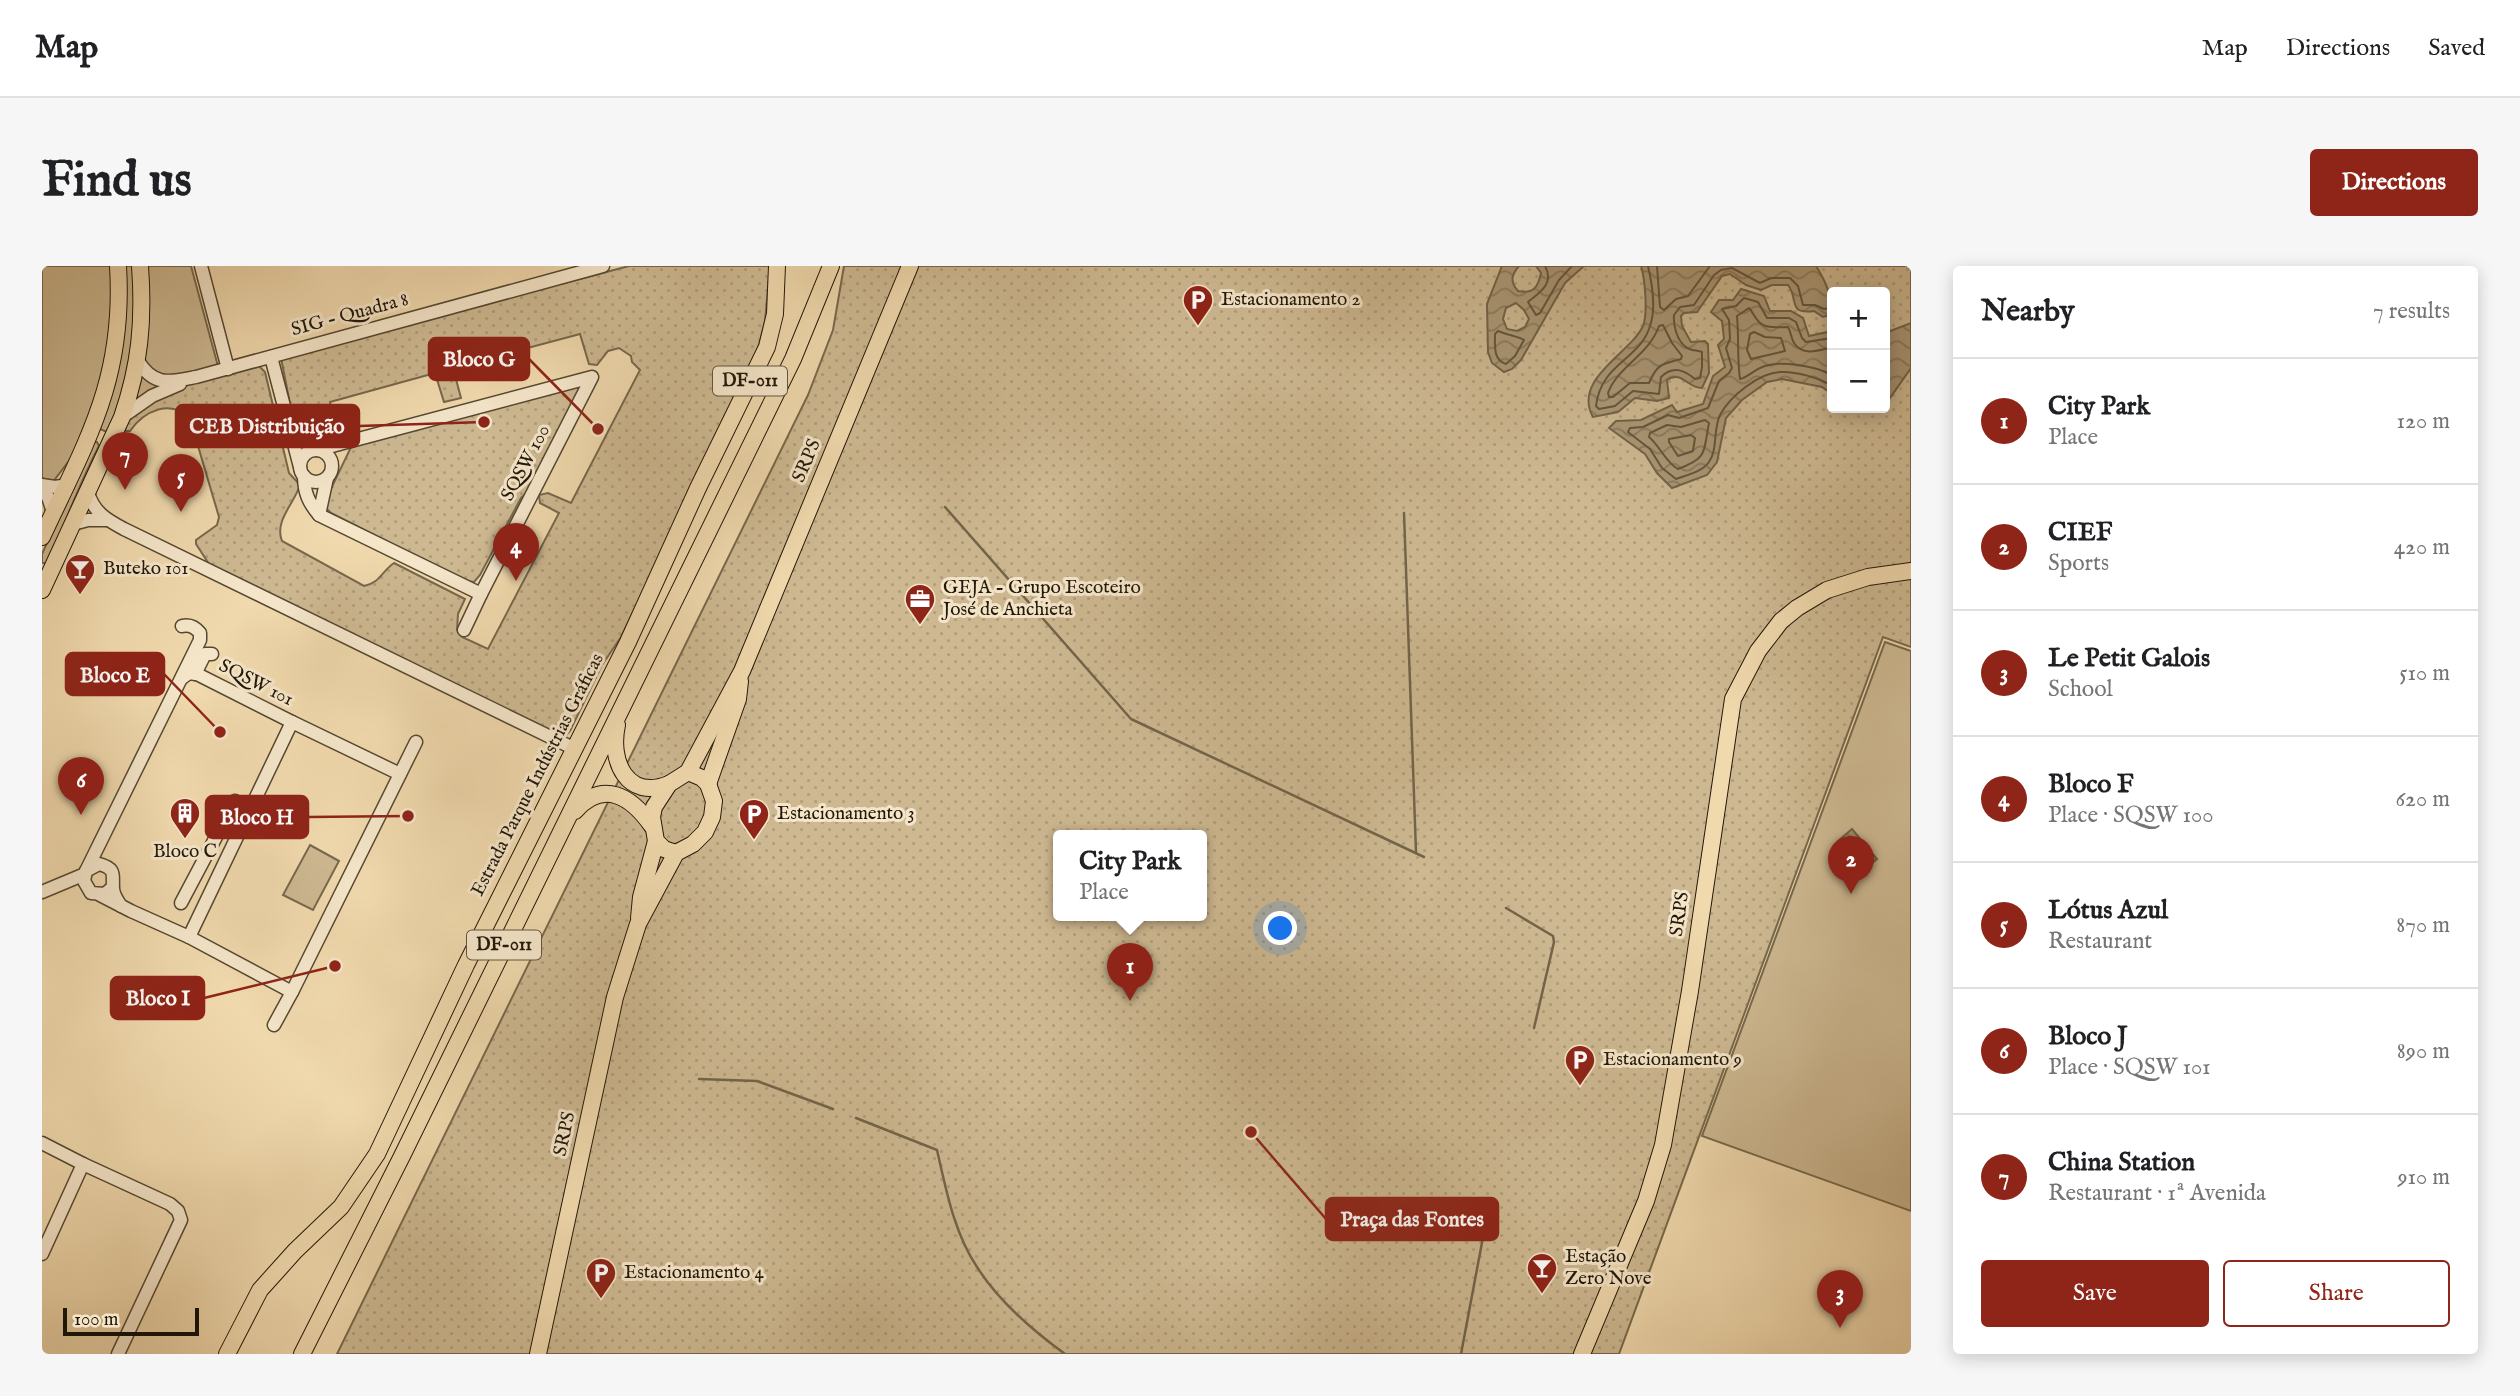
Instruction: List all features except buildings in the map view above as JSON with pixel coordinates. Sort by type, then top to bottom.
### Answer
[{"type":"main road","points":[[42,537],[89,440],[112,371],[118,334],[118,266]]},
{"type":"main road","points":[[42,590],[46,571],[73,524],[122,417],[138,361],[140,266]]},
{"type":"main road","name":"Estrada Parque Indústrias Gráficas","points":[[227,1354],[260,1290],[295,1251],[341,1207],[377,1154],[466,965],[634,631],[698,488],[767,347],[775,314],[777,266]]},
{"type":"main road","name":"DF-011","points":[[302,1354],[793,359],[831,266]]},
{"type":"main road","points":[[793,359],[840,266]]},
{"type":"main road","name":"SRPS","points":[[638,924],[654,833],[654,807],[669,784],[688,772],[742,671],[910,266]]},
{"type":"main road","points":[[89,440],[100,440],[106,449]]},
{"type":"main road","points":[[698,488],[705,535]]},
{"type":"main road","name":"SRPS","points":[[1583,1354],[1646,1201],[1663,1145],[1686,1017],[1733,699],[1758,652],[1781,621],[1797,608],[1826,590],[1868,577],[1911,571]]},
{"type":"main road","name":"SRPS","points":[[538,1354],[615,996],[638,924],[676,853],[693,844],[705,832],[712,817],[714,801],[708,784],[738,699],[742,671]]},
{"type":"main road","points":[[620,710],[614,745],[620,771],[639,786],[650,789],[669,784]]},
{"type":"main road","points":[[688,772],[708,784]]},
{"type":"main road","points":[[562,827],[583,801],[591,797],[617,795],[634,804],[664,849],[676,853]]},
{"type":"street","points":[[201,266],[228,369]]},
{"type":"street","name":"SIG - Quadra 8","points":[[138,361],[150,377],[177,381],[603,266]]},
{"type":"street","points":[[271,357],[302,472],[304,491],[311,505],[319,515],[481,594],[464,630]]},
{"type":"street","name":"SIG - Quadra 8","points":[[122,417],[152,396],[196,377]]},
{"type":"street","name":"SQSW 100","points":[[314,451],[592,377],[481,594]]},
{"type":"street","points":[[293,438],[314,451]]},
{"type":"street","points":[[319,515],[329,474],[330,458],[322,451],[314,451],[303,457],[302,472],[312,482],[322,481],[329,474],[347,442]]},
{"type":"street","points":[[42,487],[68,485]]},
{"type":"street","points":[[42,487],[53,512]]},
{"type":"street","points":[[88,492],[95,510],[107,520],[575,749]]},
{"type":"street","points":[[73,524],[88,520],[107,520]]},
{"type":"street","points":[[182,626],[192,626],[200,633],[189,676]]},
{"type":"street","points":[[212,654],[205,654],[189,676],[99,846],[86,878],[91,893],[188,937],[292,992]]},
{"type":"street","name":"SQSW 101","points":[[189,676],[400,774]]},
{"type":"street","name":"SQSW 101","points":[[188,937],[292,722]]},
{"type":"street","points":[[274,1025],[416,742]]},
{"type":"street","points":[[181,903],[235,801]]},
{"type":"street","points":[[99,846],[105,865],[113,872],[113,887],[121,906]]},
{"type":"street","points":[[211,846],[230,853]]},
{"type":"street","points":[[42,892],[86,878],[94,865],[105,865]]},
{"type":"street","points":[[100,895],[113,887]]},
{"type":"street","points":[[42,1143],[170,1204],[181,1215],[118,1354]]},
{"type":"street","points":[[42,1254],[83,1164]]},
{"type":"shaded area","points":[[42,266],[191,266],[219,370],[107,432],[95,427],[52,483],[42,478]]},
{"type":"shaded area","points":[[629,266],[770,266],[765,321],[755,360],[621,637],[602,665],[566,735],[559,737],[209,564],[196,540],[217,525],[219,517],[190,419],[175,409],[166,408],[150,413],[130,431],[123,428],[126,419],[167,390],[258,365],[265,372],[289,473],[300,485],[281,526],[282,541],[364,586],[377,580],[394,563],[465,599],[458,614],[457,630],[462,637],[488,649],[559,513],[540,503],[539,495],[548,493],[571,503],[640,370],[632,362],[631,356],[619,348],[608,351],[597,365],[589,364],[580,334],[453,368],[461,398],[444,402],[435,373],[330,402],[334,428],[329,433],[327,442],[308,442],[295,429],[281,358]]},
{"type":"shaded area","points":[[844,266],[1911,266],[1911,647],[1883,637],[1619,1354],[337,1354],[808,395],[833,330]]},
{"type":"shaded area","points":[[579,386],[580,389],[531,489],[521,498],[474,582],[465,581],[331,513],[326,508],[326,499],[352,445]]},
{"type":"shaded area","points":[[93,442],[97,442],[99,446],[47,563],[42,563],[42,554]]},
{"type":"shaded area","points":[[1885,642],[1911,651],[1911,1211],[1702,1136]]},
{"type":"shaded area","points":[[310,845],[339,861],[313,910],[283,895]]},
{"type":"water","points":[[1502,266],[1519,266],[1514,272],[1513,282],[1518,291],[1523,292],[1531,291],[1538,283],[1541,273],[1536,266],[1584,266],[1565,283],[1521,360],[1512,369],[1504,372],[1492,363],[1488,352],[1487,304]],"holes":[[[1516,303],[1529,319],[1525,327],[1517,331],[1507,329],[1503,319],[1506,308]]]},
{"type":"water","points":[[1641,266],[1816,266],[1827,287],[1827,316],[1823,317],[1814,311],[1800,311],[1788,285],[1772,285],[1761,290],[1746,285],[1730,274],[1722,276],[1697,312],[1684,313],[1681,316],[1682,326],[1691,342],[1705,341],[1708,344],[1709,373],[1702,388],[1681,378],[1672,377],[1667,380],[1669,398],[1657,401],[1635,398],[1618,412],[1593,417],[1589,403],[1590,391],[1596,379],[1643,326],[1644,279]]},
{"type":"water","points":[[1741,289],[1764,296],[1770,311],[1791,311],[1803,318],[1809,336],[1827,332],[1827,390],[1822,387],[1782,379],[1767,382],[1742,400],[1726,418],[1717,462],[1707,475],[1672,488],[1657,473],[1645,454],[1609,428],[1616,421],[1641,420],[1672,405],[1677,412],[1703,404],[1713,376],[1725,367],[1718,345],[1724,339],[1722,321],[1711,312],[1719,300],[1733,300]]},
{"type":"water","points":[[1911,323],[1911,368],[1890,398],[1890,350],[1890,331]]},
{"type":"water","points":[[1852,829],[1877,859],[1863,870],[1838,841]]},
{"type":"waterway","points":[[945,507],[1131,719],[1424,857]]},
{"type":"waterway","points":[[1404,513],[1416,852]]},
{"type":"waterway","points":[[1506,908],[1553,936],[1554,942],[1534,1028]]},
{"type":"waterway","points":[[699,1079],[757,1081],[833,1109]]},
{"type":"waterway","points":[[856,1118],[937,1150],[962,1240],[977,1267],[995,1292],[1017,1315],[1065,1354]]},
{"type":"waterway","points":[[1461,1354],[1487,1216]]},
{"type":"place","name":"Estacionamento 2","points":[[1198,327]]},
{"type":"place","name":"CEB Distribuição","points":[[484,422]]},
{"type":"place","name":"Bloco G","points":[[598,429]]},
{"type":"place","name":"China Station","points":[[125,490]]},
{"type":"place","name":"Lótus Azul","points":[[181,512]]},
{"type":"place","name":"Bloco F","points":[[516,581]]},
{"type":"place","name":"Buteko 101","points":[[80,596]]},
{"type":"place","name":"GEJA - Grupo Escoteiro José de Anchieta","points":[[920,626]]},
{"type":"place","name":"Bloco E","points":[[220,732]]},
{"type":"place","name":"Bloco J","points":[[81,815]]},
{"type":"place","name":"Bloco H","points":[[408,816]]},
{"type":"place","name":"Bloco C","points":[[185,840]]},
{"type":"place","name":"Estacionamento 3","points":[[754,841]]},
{"type":"place","name":"CIEF","points":[[1851,894]]},
{"type":"place","name":"Bloco I","points":[[335,966]]},
{"type":"place","name":"City Park","points":[[1130,1001]]},
{"type":"place","name":"Estacionamento 9","points":[[1580,1087]]},
{"type":"place","name":"Praça das Fontes","points":[[1251,1132]]},
{"type":"place","name":"Estação Zero Nove","points":[[1542,1295]]},
{"type":"place","name":"Estacionamento 4","points":[[601,1300]]},
{"type":"place","name":"Le Petit Galois","points":[[1840,1328]]}]
